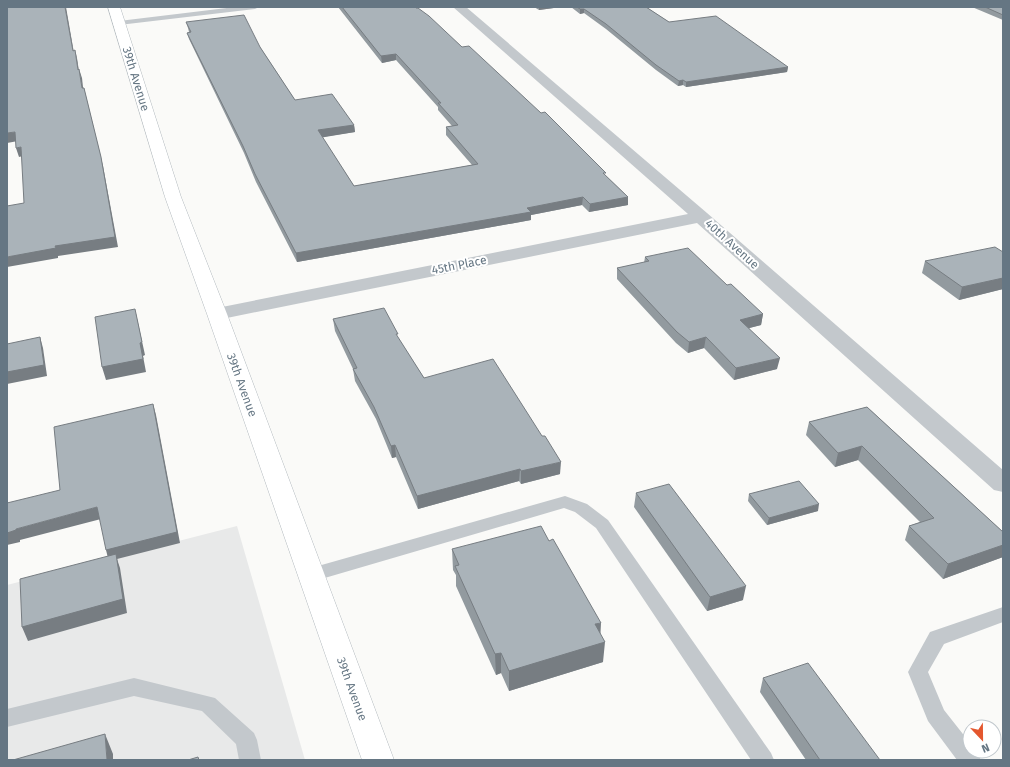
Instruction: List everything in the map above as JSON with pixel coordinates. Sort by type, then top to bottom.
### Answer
[{"type":"main road","name":"39th Avenue","points":[[116,15],[173,197],[217,314],[378,760]]},
{"type":"street","name":"40th Avenue","points":[[459,7],[701,217],[1003,484]]},
{"type":"street","name":"45th Place","points":[[217,314],[701,217]]},
{"type":"lane","points":[[116,15],[255,7]]},
{"type":"lane","points":[[311,575],[565,502],[581,508],[602,524],[763,760]]},
{"type":"lane","points":[[970,760],[935,715],[918,672],[937,638],[1003,614]]},
{"type":"lane","points":[[7,718],[134,687],[208,704],[246,740],[250,760]]},
{"type":"shaded area","points":[[237,526],[305,760],[7,760],[7,585]]},
{"type":"building","points":[[7,7],[65,7],[73,51],[75,50],[82,88],[84,88],[101,157],[115,237],[55,246],[56,248],[7,257],[7,206],[24,203],[21,147],[16,148],[15,132],[7,133]]},
{"type":"building","points":[[342,7],[418,8],[429,16],[462,47],[469,46],[541,113],[545,112],[628,197],[590,204],[583,197],[527,208],[531,212],[296,253],[255,174],[243,146],[187,33],[191,32],[186,22],[244,15],[260,47],[295,100],[332,94],[354,125],[318,130],[354,186],[478,164],[446,127],[458,125],[438,103],[441,103],[396,54],[381,56]]},
{"type":"building","points":[[577,7],[646,7],[669,22],[716,16],[788,67],[686,82],[683,80],[679,81],[656,65],[606,24],[584,9]]},
{"type":"building","points":[[985,7],[1003,7],[1003,15]]},
{"type":"building","points":[[995,247],[1003,252],[1003,278],[962,287],[925,261]]},
{"type":"building","points":[[688,248],[727,285],[731,284],[763,314],[740,320],[780,358],[736,368],[706,337],[689,342],[677,332],[617,268],[649,261],[645,257]]},
{"type":"building","points":[[384,308],[398,334],[396,334],[424,378],[493,359],[542,436],[545,436],[561,462],[521,471],[520,469],[417,496],[395,445],[391,446],[374,407],[353,369],[357,368],[333,319]]},
{"type":"building","points":[[135,309],[142,342],[140,343],[143,359],[102,367],[95,317]]},
{"type":"building","points":[[40,337],[44,365],[7,372],[7,344]]},
{"type":"building","points":[[153,404],[177,532],[106,550],[97,507],[16,529],[7,533],[7,503],[60,490],[54,427]]},
{"type":"building","points":[[867,407],[1003,532],[1003,545],[948,564],[909,526],[934,518],[862,446],[838,453],[809,422]]},
{"type":"building","points":[[799,481],[819,504],[769,518],[749,494]]},
{"type":"building","points":[[669,484],[746,586],[710,597],[636,493]]},
{"type":"building","points":[[541,526],[549,541],[553,539],[601,623],[595,624],[605,642],[509,671],[501,653],[495,654],[455,566],[459,565],[452,549]]},
{"type":"building","points":[[116,554],[123,599],[22,627],[20,579]]},
{"type":"building","points":[[808,663],[880,760],[820,760],[763,678]]},
{"type":"building","points":[[105,734],[107,760],[13,760]]},
{"type":"building","points":[[198,757],[199,760],[188,760]]}]
